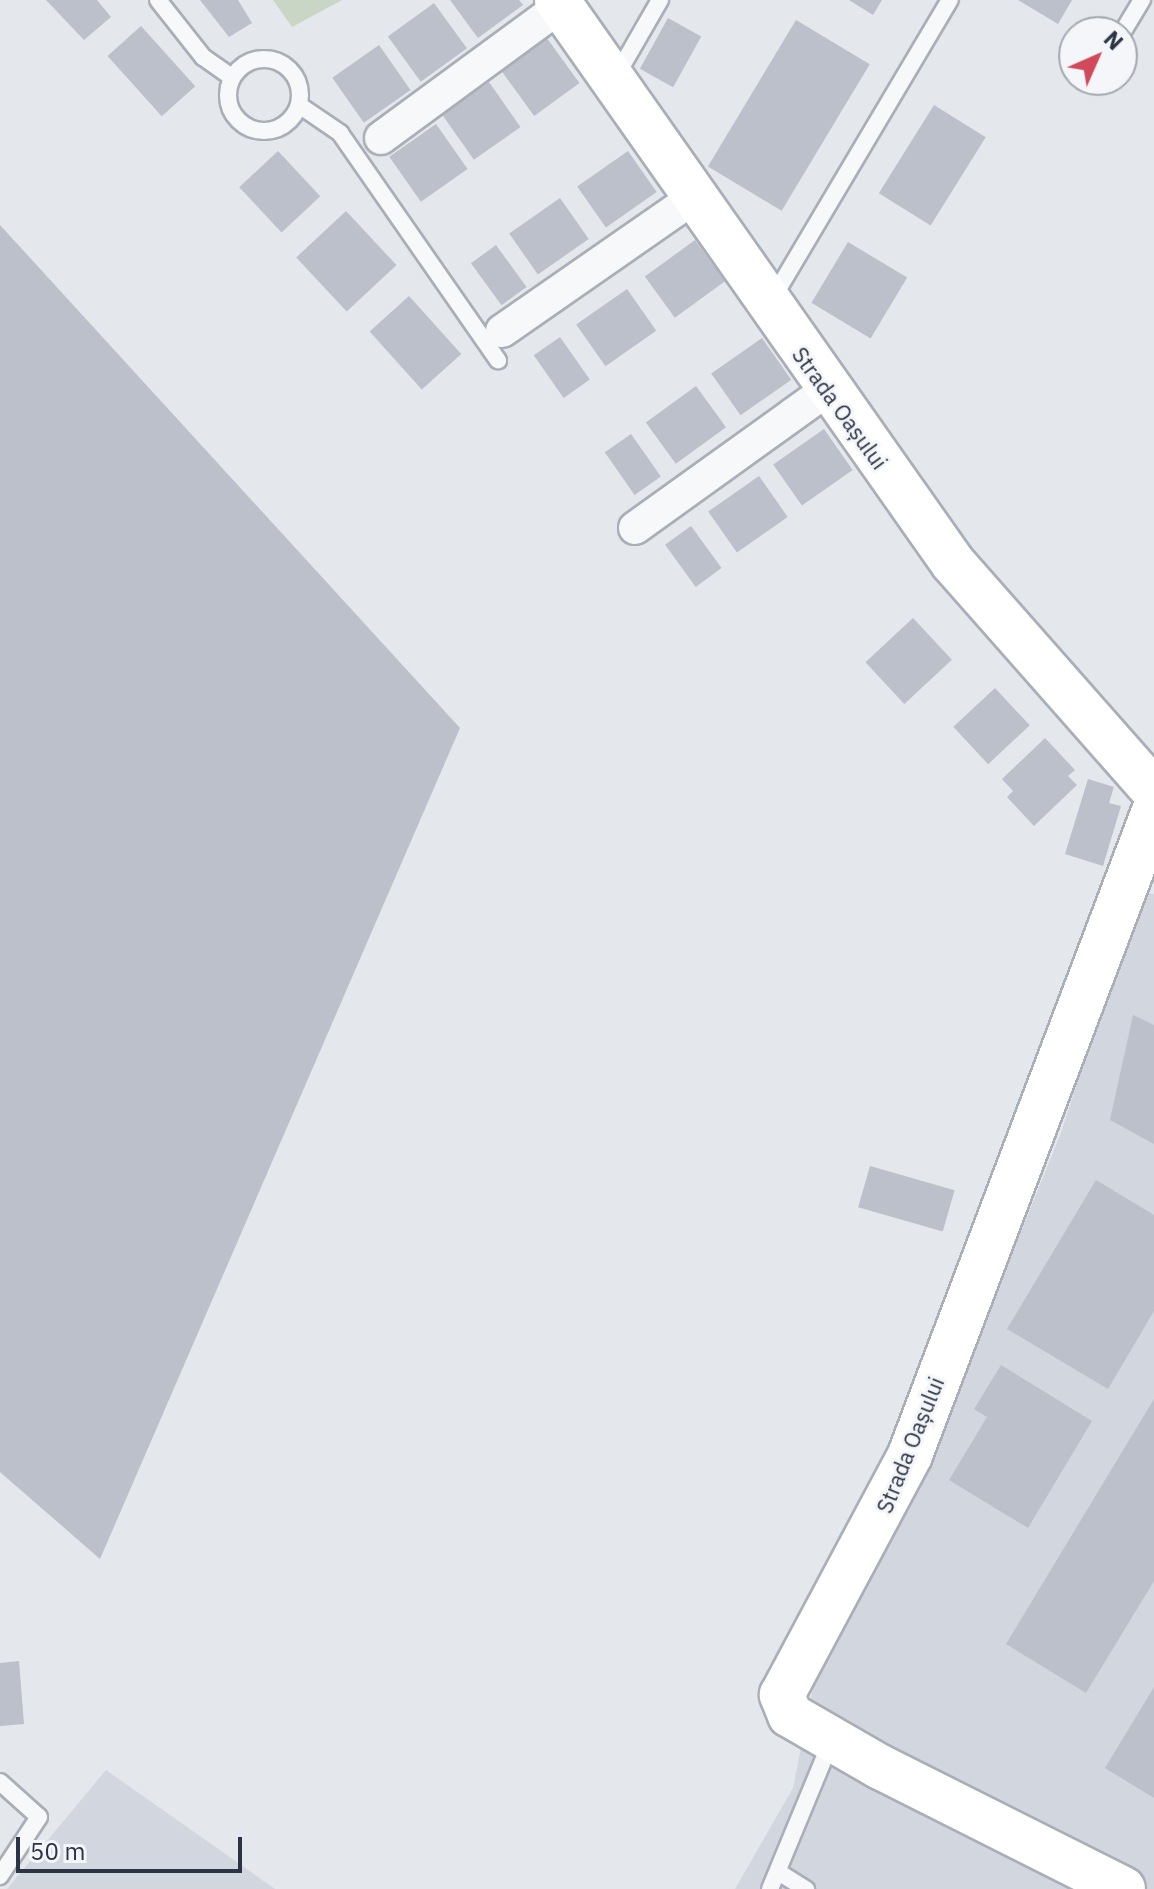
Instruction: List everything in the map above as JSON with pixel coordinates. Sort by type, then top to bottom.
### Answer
[{"type":"street","name":"Strada Oașului","points":[[559,3],[692,199],[953,563],[1154,791]]},
{"type":"street","points":[[381,138],[559,3]]},
{"type":"street","points":[[500,346],[692,199]]},
{"type":"street","points":[[635,528],[827,390]]},
{"type":"street","name":"Strada Oașului","points":[[1123,1889],[790,1715],[784,1683],[881,1518],[910,1455],[1154,811]]},
{"type":"lane","points":[[158,0],[203,57],[232,77]]},
{"type":"lane","points":[[623,64],[660,0]]},
{"type":"lane","points":[[768,307],[950,0]]},
{"type":"lane","points":[[261,59],[284,64],[298,83],[299,105],[274,131],[249,129],[227,101],[232,77],[261,59]]},
{"type":"lane","points":[[299,105],[340,133],[500,346]]},
{"type":"lane","points":[[770,1889],[780,1873],[832,1739]]},
{"type":"lane","points":[[0,1782],[39,1817],[0,1876]]},
{"type":"lane","points":[[780,1873],[806,1889]]},
{"type":"shaded area","points":[[1138,892],[1154,894],[1154,1889],[735,1889],[793,1788],[813,1688],[916,1491],[1061,1133]]},
{"type":"shaded area","points":[[106,1770],[275,1889],[7,1889]]},
{"type":"green space","points":[[273,0],[342,0],[292,27]]},
{"type":"building","points":[[46,0],[97,0],[111,17],[84,40]]},
{"type":"building","points":[[200,0],[238,0],[252,23],[229,37]]},
{"type":"building","points":[[450,0],[519,0],[523,5],[478,38]]},
{"type":"building","points":[[849,0],[882,0],[873,15]]},
{"type":"building","points":[[1018,0],[1072,0],[1063,16],[1058,16],[1058,24]]},
{"type":"building","points":[[434,3],[467,48],[421,82],[388,37]]},
{"type":"building","points":[[668,18],[701,36],[673,87],[640,69]]},
{"type":"building","points":[[796,20],[870,64],[782,211],[708,167]]},
{"type":"building","points":[[141,26],[195,86],[162,116],[108,56]]},
{"type":"building","points":[[546,37],[580,83],[534,116],[501,70]]},
{"type":"building","points":[[379,45],[411,90],[364,123],[332,78]]},
{"type":"building","points":[[489,82],[521,127],[474,160],[442,115]]},
{"type":"building","points":[[934,105],[986,137],[931,226],[879,193]]},
{"type":"building","points":[[436,124],[468,169],[421,202],[389,157]]},
{"type":"building","points":[[278,151],[320,196],[282,232],[239,187]]},
{"type":"building","points":[[628,151],[657,192],[606,228],[577,187]]},
{"type":"building","points":[[560,198],[589,239],[538,275],[509,234]]},
{"type":"building","points":[[346,211],[396,265],[347,311],[296,257]]},
{"type":"building","points":[[0,225],[460,728],[100,1559],[0,1472]]},
{"type":"building","points":[[695,240],[725,281],[675,318],[645,276]]},
{"type":"building","points":[[848,242],[907,278],[871,338],[811,303]]},
{"type":"building","points":[[496,245],[527,287],[501,305],[471,263]]},
{"type":"building","points":[[627,289],[656,331],[605,366],[576,325]]},
{"type":"building","points":[[409,296],[461,354],[422,389],[370,331]]},
{"type":"building","points":[[560,337],[590,380],[564,398],[534,355]]},
{"type":"building","points":[[762,338],[791,380],[740,415],[711,374]]},
{"type":"building","points":[[696,386],[726,427],[676,464],[646,422]]},
{"type":"building","points":[[824,429],[853,470],[802,506],[773,465]]},
{"type":"building","points":[[631,434],[661,477],[635,495],[605,452]]},
{"type":"building","points":[[759,476],[788,517],[737,553],[708,512]]},
{"type":"building","points":[[691,526],[722,568],[696,587],[665,545]]},
{"type":"building","points":[[913,618],[952,660],[904,704],[865,662]]},
{"type":"building","points":[[995,688],[1030,725],[988,764],[953,727]]},
{"type":"building","points":[[1045,738],[1075,770],[1068,776],[1077,785],[1034,826],[1007,797],[1013,791],[1002,779]]},
{"type":"building","points":[[1088,779],[1114,787],[1109,803],[1121,806],[1103,866],[1065,854]]},
{"type":"building","points":[[1133,1015],[1154,1025],[1154,1144],[1110,1120]]},
{"type":"building","points":[[870,1166],[955,1190],[943,1232],[858,1207]]},
{"type":"building","points":[[1096,1180],[1154,1215],[1154,1311],[1108,1389],[1007,1329]]},
{"type":"building","points":[[1001,1365],[1092,1421],[1028,1528],[949,1480],[987,1417],[974,1409]]},
{"type":"building","points":[[1154,1399],[1154,1581],[1086,1693],[1006,1644]]},
{"type":"building","points":[[19,1661],[24,1724],[0,1726],[0,1663]]},
{"type":"building","points":[[1154,1687],[1154,1798],[1105,1768]]}]
